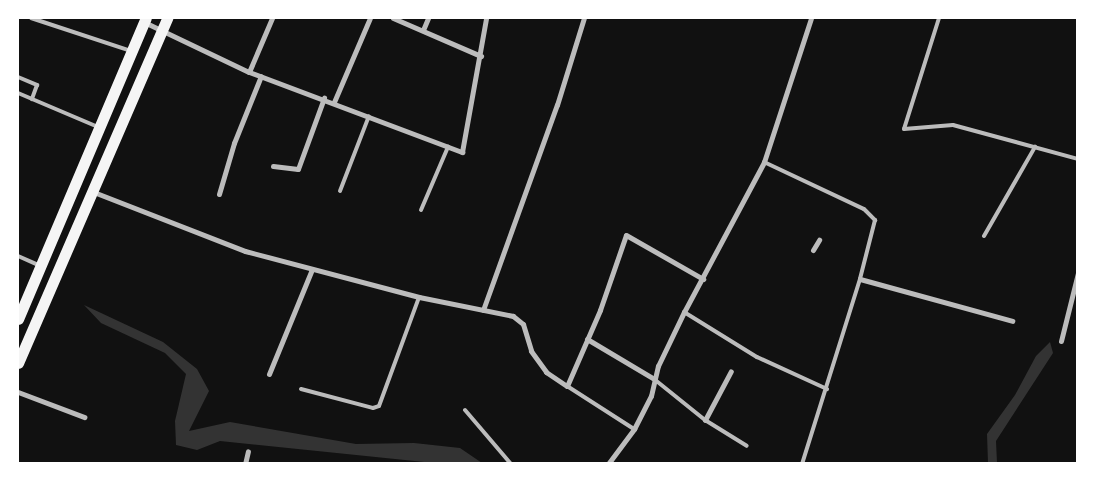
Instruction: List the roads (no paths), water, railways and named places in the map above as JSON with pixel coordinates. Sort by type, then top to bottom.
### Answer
[{"type":"main road","points":[[18,363],[90,190],[167,18]]},
{"type":"main road","points":[[18,319],[145,20]]},
{"type":"main road","points":[[60,217],[76,225]]},
{"type":"street","points":[[249,72],[272,18]]},
{"type":"street","points":[[334,102],[370,18]]},
{"type":"street","points":[[393,18],[481,56]]},
{"type":"street","points":[[423,30],[428,18]]},
{"type":"street","points":[[145,20],[249,72],[324,98],[462,152],[481,56],[486,18]]},
{"type":"street","points":[[483,310],[584,18]]},
{"type":"street","points":[[608,464],[634,429],[651,396],[654,379],[684,312],[764,162],[811,18]]},
{"type":"street","points":[[220,194],[234,143],[261,76]]},
{"type":"street","points":[[273,166],[298,169],[324,98]]},
{"type":"street","points":[[90,190],[245,250],[419,297],[513,316],[523,324],[531,351],[546,372],[567,386],[587,339],[626,234],[703,279]]},
{"type":"street","points":[[814,250],[819,240]]},
{"type":"street","points":[[269,374],[312,269]]},
{"type":"street","points":[[1061,341],[1078,273]]},
{"type":"street","points":[[860,279],[1012,321]]},
{"type":"street","points":[[587,339],[654,379]]},
{"type":"street","points":[[705,420],[731,371]]},
{"type":"street","points":[[18,392],[84,417]]},
{"type":"street","points":[[245,464],[248,451]]},
{"type":"lane","points":[[31,18],[131,51]]},
{"type":"lane","points":[[939,18],[904,129],[954,125],[1078,159]]},
{"type":"lane","points":[[18,77],[37,85],[32,99]]},
{"type":"lane","points":[[18,93],[98,127]]},
{"type":"lane","points":[[340,191],[369,116]]},
{"type":"lane","points":[[421,210],[448,147]]},
{"type":"lane","points":[[984,236],[1035,147]]},
{"type":"lane","points":[[764,162],[871,214],[875,220],[860,279],[802,464]]},
{"type":"lane","points":[[18,256],[40,266]]},
{"type":"lane","points":[[301,389],[373,408],[379,406],[419,297]]},
{"type":"lane","points":[[684,312],[757,357],[827,389]]},
{"type":"lane","points":[[654,379],[705,420],[747,446]]},
{"type":"lane","points":[[567,386],[634,429]]},
{"type":"lane","points":[[465,410],[511,464]]}]
